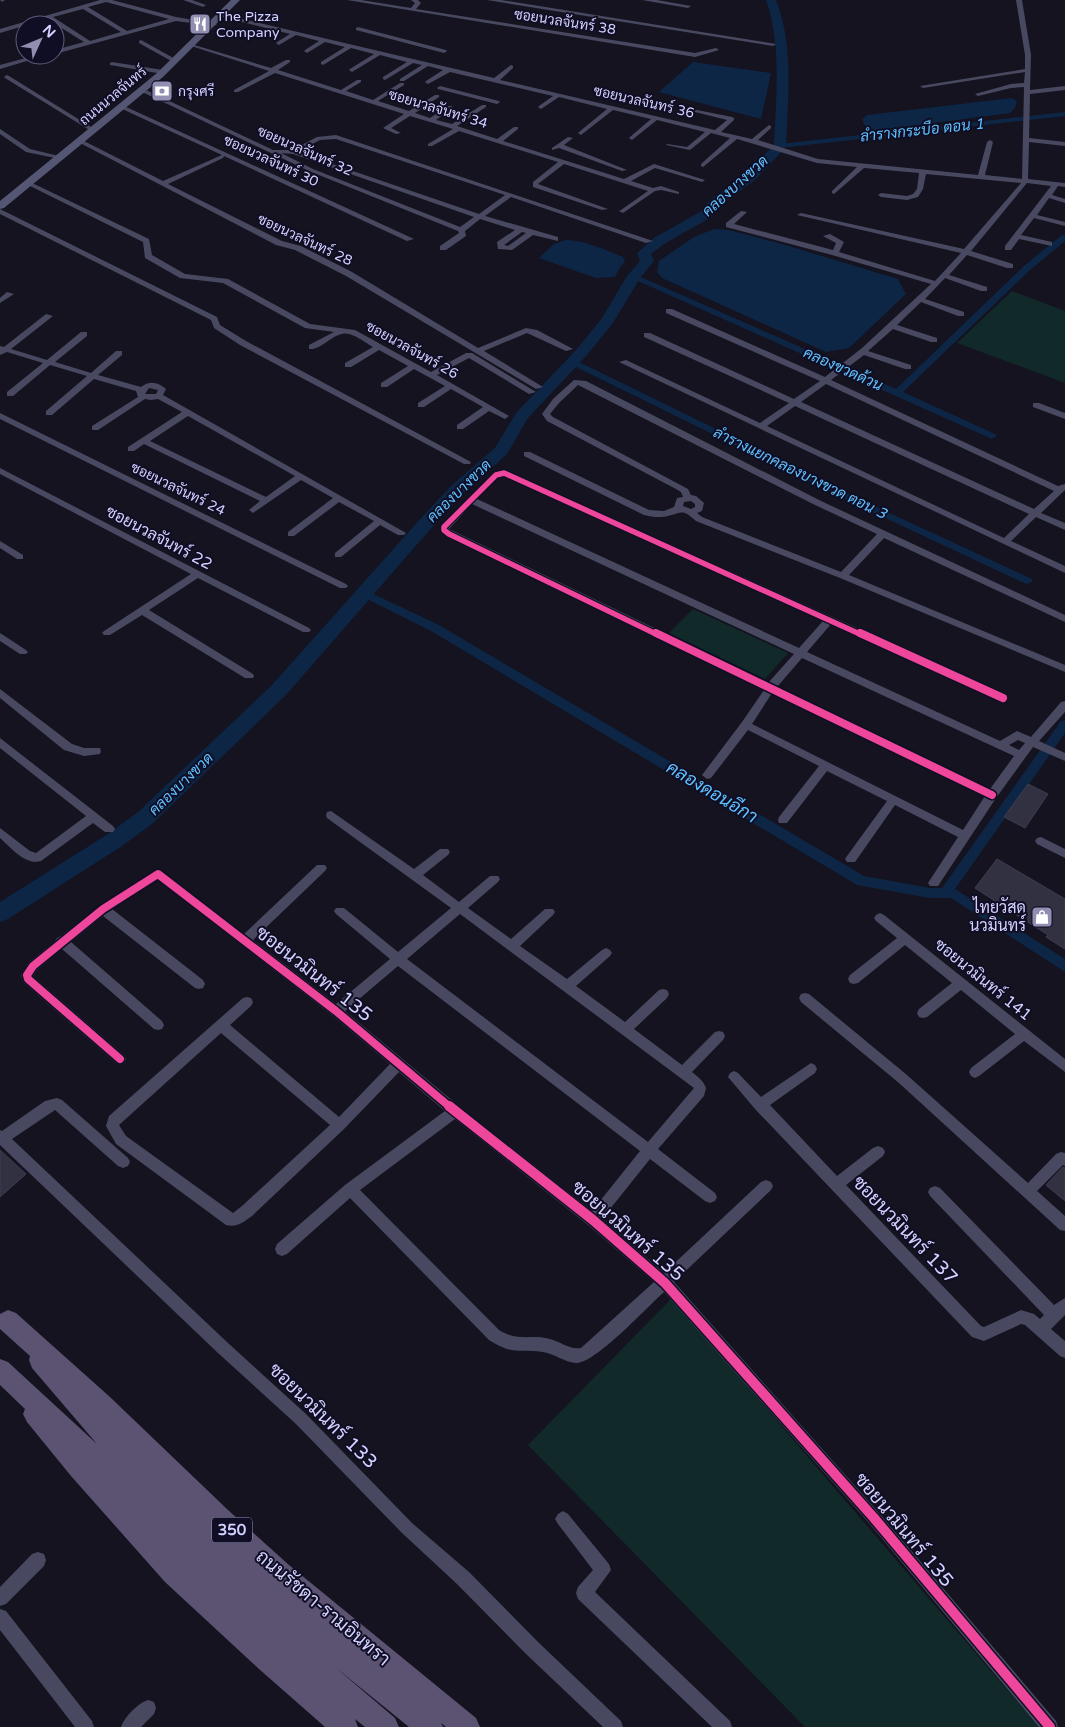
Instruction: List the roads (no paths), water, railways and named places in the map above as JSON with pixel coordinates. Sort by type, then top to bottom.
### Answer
[{"type":"main road","name":"ถนนนวลจันทร์","points":[[0,206],[163,72],[193,45],[236,0]]},
{"type":"main road","name":"ถนนรัชดา-รามอินทรา","points":[[4,1317],[96,1427],[214,1545],[352,1700],[386,1727]]},
{"type":"main road","name":"ถนนรัชดา-รามอินทรา","points":[[4,1317],[102,1405],[219,1519],[280,1574],[467,1727]]},
{"type":"main road","name":"ถนนรัชดา-รามอินทรา","points":[[0,1370],[90,1453],[196,1560],[294,1634],[430,1727]]},
{"type":"main road","name":"ถนนรัชดา-รามอินทรา","points":[[0,1370],[79,1468],[174,1573],[268,1660],[346,1727]]},
{"type":"street","points":[[55,15],[106,0],[176,19],[214,24]]},
{"type":"street","points":[[186,0],[203,5]]},
{"type":"street","name":"ซอยนวลจันทร์ 38","points":[[350,0],[695,55],[716,50]]},
{"type":"street","points":[[412,10],[418,3],[414,0]]},
{"type":"street","points":[[490,0],[617,19],[724,39],[773,44]]},
{"type":"street","points":[[645,0],[691,3]]},
{"type":"street","points":[[760,427],[864,352],[975,243],[1024,182],[1028,55],[1020,0]]},
{"type":"street","points":[[84,7],[127,33]]},
{"type":"street","name":"ซอยนวลจันทร์ 36","points":[[222,16],[754,141],[816,161],[1065,185]]},
{"type":"street","points":[[65,49],[176,19]]},
{"type":"street","points":[[0,31],[15,26]]},
{"type":"street","points":[[65,28],[89,43]]},
{"type":"street","points":[[358,29],[444,51]]},
{"type":"street","points":[[724,39],[730,30]]},
{"type":"street","points":[[280,43],[296,33]]},
{"type":"street","points":[[378,40],[384,36]]},
{"type":"street","points":[[307,51],[324,40]]},
{"type":"street","points":[[141,42],[175,61]]},
{"type":"street","points":[[412,49],[419,44]]},
{"type":"street","name":"ซอยนวลจันทร์ 34","points":[[193,45],[654,190],[660,188],[677,193]]},
{"type":"street","points":[[366,50],[372,45]]},
{"type":"street","points":[[323,63],[351,46]]},
{"type":"street","points":[[352,70],[379,53]]},
{"type":"street","points":[[399,58],[406,54]]},
{"type":"street","points":[[236,91],[288,60]]},
{"type":"street","points":[[0,67],[15,61]]},
{"type":"street","points":[[385,78],[412,61]]},
{"type":"street","points":[[112,64],[163,72]]},
{"type":"street","points":[[373,102],[426,65]]},
{"type":"street","points":[[480,84],[491,80],[511,67]]},
{"type":"street","points":[[428,82],[448,70]]},
{"type":"street","points":[[923,86],[1028,70]]},
{"type":"street","points":[[7,77],[93,130]]},
{"type":"street","points":[[341,92],[359,81]]},
{"type":"street","points":[[978,94],[1011,86],[1028,85]]},
{"type":"street","points":[[440,88],[497,102]]},
{"type":"street","points":[[1027,92],[1065,88]]},
{"type":"street","points":[[466,94],[473,89]]},
{"type":"street","name":"ซอยนวลจันทร์ 32","points":[[142,90],[274,151],[310,170],[461,230]]},
{"type":"street","points":[[398,133],[386,128],[437,96]]},
{"type":"street","points":[[541,108],[557,96]]},
{"type":"street","points":[[430,145],[484,106]]},
{"type":"street","name":"ซอยนวลจันทร์ 30","points":[[122,107],[410,239]]},
{"type":"street","points":[[431,120],[450,107]]},
{"type":"street","points":[[581,133],[613,107]]},
{"type":"street","points":[[689,109],[732,119]]},
{"type":"street","points":[[669,145],[688,149],[738,114]]},
{"type":"street","points":[[632,138],[656,118]]},
{"type":"street","points":[[754,141],[769,127]]},
{"type":"street","points":[[498,141],[516,128]]},
{"type":"street","points":[[0,131],[28,151],[60,157]]},
{"type":"street","points":[[293,152],[319,138],[336,137],[650,241]]},
{"type":"street","points":[[703,165],[735,137]]},
{"type":"street","points":[[545,155],[570,138]]},
{"type":"street","points":[[1025,139],[1065,144]]},
{"type":"street","name":"ซอยนวลจันทร์ 28","points":[[80,141],[279,242],[298,248],[349,274],[478,351],[536,390],[469,355],[431,376]]},
{"type":"street","points":[[981,177],[990,142]]},
{"type":"street","points":[[559,146],[624,170]]},
{"type":"street","points":[[274,151],[293,152],[305,159],[555,240]]},
{"type":"street","points":[[162,184],[221,157]]},
{"type":"street","points":[[564,161],[535,183],[535,186],[604,208]]},
{"type":"street","points":[[595,171],[606,164]]},
{"type":"street","points":[[834,192],[863,165]]},
{"type":"street","points":[[625,181],[654,166],[702,180]]},
{"type":"street","points":[[881,195],[907,198],[916,196],[920,189],[923,171]]},
{"type":"street","points":[[348,185],[350,181],[358,176]]},
{"type":"street","name":"ซอยนวลจันทร์ 26","points":[[28,183],[146,242],[148,256],[183,276],[225,280],[308,326],[352,332],[505,416]]},
{"type":"street","points":[[1008,248],[1056,184]]},
{"type":"street","points":[[622,211],[654,190]]},
{"type":"street","points":[[443,248],[463,234],[461,230],[510,195]]},
{"type":"street","points":[[1048,196],[1065,201]]},
{"type":"street","points":[[0,211],[214,319],[217,326],[243,343],[467,462]]},
{"type":"street","points":[[743,212],[729,225],[835,253],[935,283]]},
{"type":"street","points":[[801,215],[966,252],[1010,266]]},
{"type":"street","points":[[1033,216],[1065,224]]},
{"type":"street","points":[[522,228],[500,244],[501,247],[509,248],[532,232]]},
{"type":"street","points":[[827,236],[840,242],[835,253]]},
{"type":"street","points":[[1017,236],[1049,244]]},
{"type":"street","points":[[944,275],[984,289]]},
{"type":"street","points":[[0,301],[10,294]]},
{"type":"street","points":[[919,299],[961,314]]},
{"type":"street","points":[[669,310],[1062,487],[1005,542]]},
{"type":"street","points":[[2,351],[48,316]]},
{"type":"street","points":[[892,326],[934,340]]},
{"type":"street","points":[[312,347],[344,330]]},
{"type":"street","points":[[478,351],[526,330],[569,349]]},
{"type":"street","points":[[10,394],[84,334]]},
{"type":"street","points":[[647,335],[1065,527]]},
{"type":"street","points":[[348,365],[379,347]]},
{"type":"street","points":[[2,351],[50,362],[94,376],[151,398],[159,396],[401,533]]},
{"type":"street","points":[[864,352],[908,367]]},
{"type":"street","points":[[49,414],[119,353]]},
{"type":"street","points":[[623,362],[1065,570]]},
{"type":"street","points":[[384,385],[413,366]]},
{"type":"street","points":[[688,498],[685,491],[550,419],[546,414],[556,401],[574,384],[577,382],[584,383],[882,534],[1065,619]]},
{"type":"street","points":[[94,428],[142,394],[147,386],[158,386],[162,389],[159,396]]},
{"type":"street","points":[[421,405],[450,386]]},
{"type":"street","points":[[1036,404],[1065,416]]},
{"type":"street","points":[[460,427],[489,406]]},
{"type":"street","points":[[131,449],[188,412]]},
{"type":"street","name":"ซอยนวลจันทร์ 24","points":[[0,416],[344,586]]},
{"type":"street","points":[[144,441],[266,500]]},
{"type":"street","points":[[528,454],[647,513],[665,514],[679,508],[691,512],[694,516],[706,522],[843,576],[1065,670]]},
{"type":"street","name":"ซอยนวลจันทร์ 22","points":[[0,472],[196,575],[306,630]]},
{"type":"street","points":[[992,795],[444,530],[447,524],[496,475],[504,473],[1003,698]]},
{"type":"street","points":[[253,510],[300,476]]},
{"type":"street","points":[[291,534],[339,498]]},
{"type":"street","points":[[679,508],[680,500],[688,498],[697,500],[700,503],[699,509],[691,512]]},
{"type":"street","points":[[471,500],[1021,755]]},
{"type":"street","points":[[338,555],[380,521]]},
{"type":"street","points":[[843,576],[882,534]]},
{"type":"street","points":[[0,544],[20,557]]},
{"type":"street","points":[[107,633],[196,575]]},
{"type":"street","points":[[141,610],[249,676]]},
{"type":"street","points":[[707,775],[746,725],[770,688],[830,619]]},
{"type":"street","points":[[0,636],[23,652]]},
{"type":"street","points":[[0,694],[68,747],[84,752],[96,751]]},
{"type":"street","points":[[934,883],[964,835],[1021,755],[1065,705]]},
{"type":"street","points":[[746,725],[964,835]]},
{"type":"street","points":[[1002,745],[1017,735],[1065,757]]},
{"type":"street","points":[[0,742],[109,829]]},
{"type":"street","points":[[783,820],[825,766]]},
{"type":"street","points":[[851,859],[893,800]]},
{"type":"street","points":[[331,815],[458,909],[626,1029],[698,1084],[699,1092],[649,1150],[593,1220]]},
{"type":"street","points":[[0,832],[26,854],[37,858],[93,817]]},
{"type":"street","points":[[1042,841],[1065,854]]},
{"type":"street","points":[[414,876],[444,852]]},
{"type":"street","points":[[245,940],[321,868]]},
{"type":"street","name":"ซอยนวมินทร์ 135","points":[[102,909],[158,874],[336,1011],[455,1111],[593,1220],[665,1283],[874,1518],[1050,1727]]},
{"type":"street","points":[[336,1011],[494,879]]},
{"type":"street","points":[[120,1060],[28,979],[27,975],[32,966],[102,909],[199,984]]},
{"type":"street","points":[[340,911],[399,960],[710,1197]]},
{"type":"street","points":[[511,947],[550,912]]},
{"type":"street","name":"ซอยนวมินทร์ 141","points":[[880,918],[1065,1066]]},
{"type":"street","points":[[854,979],[905,938]]},
{"type":"street","points":[[61,941],[158,1025]]},
{"type":"street","points":[[567,986],[606,953]]},
{"type":"street","points":[[923,1013],[960,982]]},
{"type":"street","points":[[626,1029],[663,994]]},
{"type":"street","points":[[806,998],[903,1079],[1065,1225]]},
{"type":"street","points":[[247,1002],[114,1120],[112,1126],[121,1140],[225,1217],[235,1220],[248,1211],[339,1125],[399,1063]]},
{"type":"street","points":[[222,1026],[339,1125]]},
{"type":"street","points":[[975,1072],[1024,1034]]},
{"type":"street","points":[[683,1072],[719,1036]]},
{"type":"street","points":[[760,1105],[811,1069]]},
{"type":"street","name":"ซอยนวมินทร์ 137","points":[[734,1077],[977,1332],[984,1334],[1021,1317],[1029,1320],[1065,1351]]},
{"type":"street","points":[[1,1137],[50,1105],[57,1104],[123,1162]]},
{"type":"street","points":[[282,1249],[350,1190],[455,1111]]},
{"type":"street","name":"ซอยนวมินทร์ 133","points":[[1,1137],[223,1348],[301,1419],[407,1528],[463,1578],[531,1647],[615,1727]]},
{"type":"street","points":[[836,1185],[878,1152]]},
{"type":"street","points":[[1028,1192],[1061,1158],[1065,1160]]},
{"type":"street","points":[[350,1190],[494,1335],[506,1344],[514,1346],[539,1344],[550,1346],[569,1354],[585,1354],[665,1283],[766,1186]]},
{"type":"street","points":[[936,1192],[1054,1315]]},
{"type":"street","points":[[1040,1329],[1065,1305]]},
{"type":"street","points":[[563,1519],[603,1570],[584,1593],[724,1727]]},
{"type":"street","points":[[0,1598],[38,1560]]},
{"type":"street","points":[[0,1618],[86,1727]]},
{"type":"street","points":[[129,1727],[148,1708]]},
{"type":"water","points":[[693,62],[771,73],[761,119],[659,92]]},
{"type":"water","points":[[1012,98],[1017,101],[1015,108],[1010,113],[872,131],[866,128],[862,119],[867,115]]},
{"type":"water","points":[[714,229],[729,230],[782,244],[898,279],[906,294],[849,348],[826,352],[662,278],[657,272],[659,261],[694,237]]},
{"type":"water","points":[[573,240],[602,249],[623,257],[625,262],[615,277],[596,278],[539,258],[554,244]]},
{"type":"waterway","name":"คลองบางขวด","points":[[0,913],[115,840],[145,818],[278,691],[428,521],[459,488],[501,451],[522,416],[582,352],[608,320],[634,276],[647,261],[644,253],[659,241],[705,215],[715,203],[750,177],[780,146],[782,51],[780,32],[771,0]]},
{"type":"waterway","name":"ลำรางกระบือ ตอน 1","points":[[780,146],[1065,114]]},
{"type":"waterway","name":"คลองขวดด้วน","points":[[897,393],[1027,268],[1065,237]]},
{"type":"waterway","name":"คลองขวดด้วน","points":[[633,277],[897,393]]},
{"type":"waterway","name":"ลำรางแยกคลองบางขวด ตอน 3","points":[[573,362],[852,499],[1028,581]]},
{"type":"waterway","points":[[897,393],[992,436]]},
{"type":"waterway","name":"คลองดอนอีกา","points":[[365,594],[435,628],[861,881],[930,893],[945,893]]},
{"type":"waterway","points":[[945,893],[1065,724]]},
{"type":"waterway","name":"คลองดอนอีกา","points":[[945,893],[953,893],[1065,966]]},
{"type":"place","name":"The Pizza Company","points":[[200,24]]},
{"type":"place","name":"กรุงศรี","points":[[162,91]]},
{"type":"place","name":"ไทยวัสดุ นวมินทร์","points":[[1042,917]]}]
